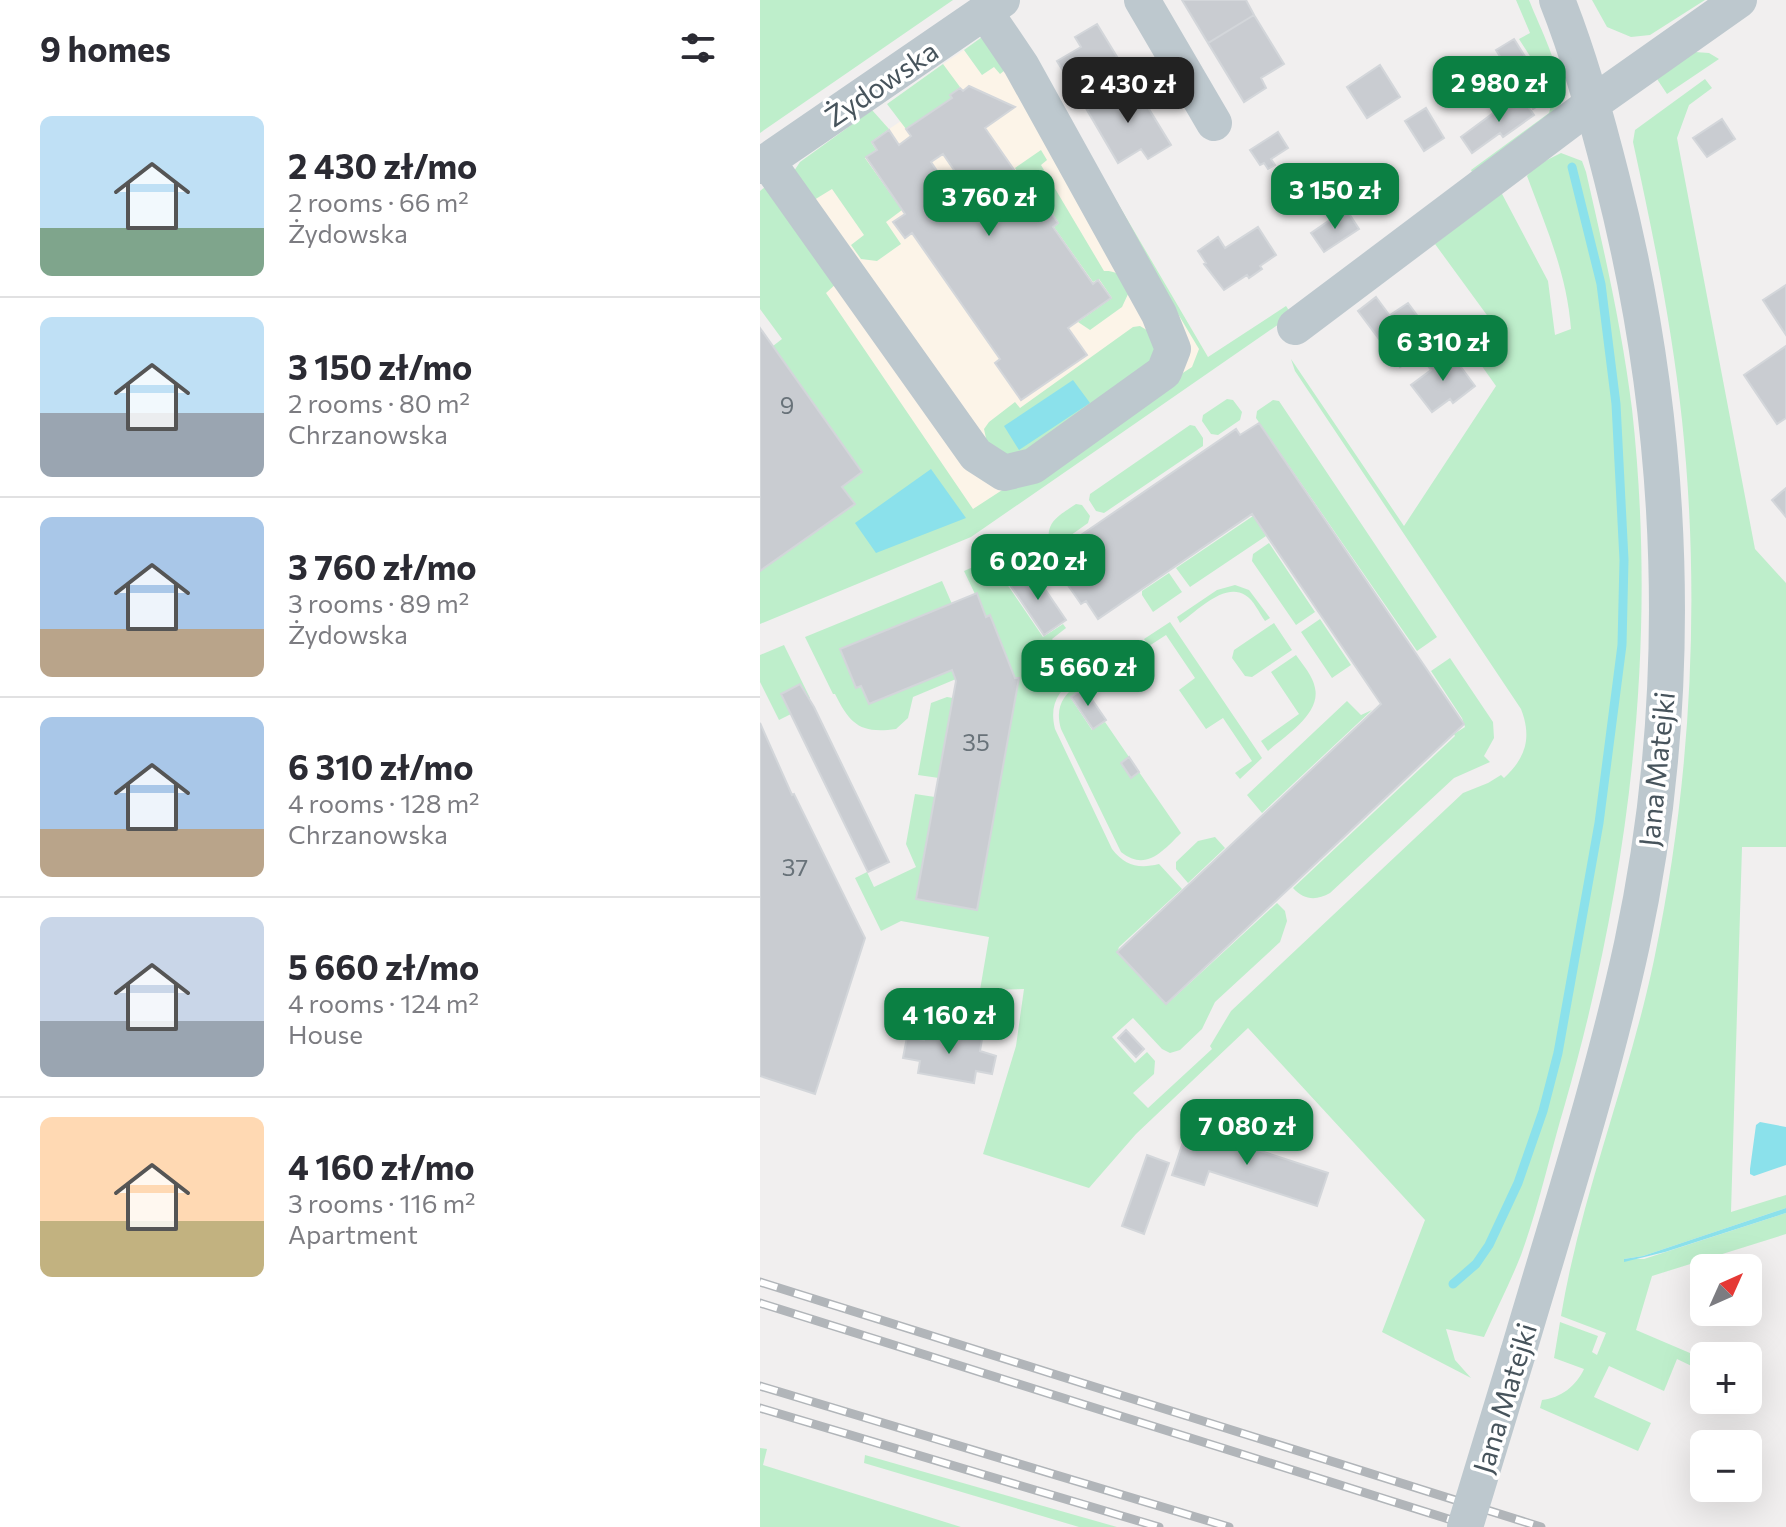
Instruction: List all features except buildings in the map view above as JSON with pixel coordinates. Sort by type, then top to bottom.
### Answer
[{"type":"street","points":[[1142,0],[1214,123]]},
{"type":"street","name":"Jana Matejki","points":[[1465,1527],[1600,1074],[1633,941],[1652,826],[1665,683],[1667,574],[1661,455],[1643,315],[1593,103],[1557,0]]},
{"type":"street","points":[[1295,327],[1593,103],[1739,0]]},
{"type":"street","points":[[763,163],[976,455],[1004,473],[1033,466],[1164,372],[1173,349],[1159,314],[1021,65],[993,6]]},
{"type":"street","name":"Żydowska","points":[[763,163],[993,6]]},
{"type":"shaded area","points":[[964,50],[982,75],[994,67],[1009,67],[1086,149],[1208,357],[976,516],[768,215],[884,123],[889,129],[902,123],[958,86],[943,64]]},
{"type":"green space","points":[[760,0],[953,0],[760,133]]},
{"type":"green space","points":[[1516,0],[1529,0],[1546,40],[1560,84],[1560,112],[1477,182],[1471,170],[1549,113],[1554,94],[1519,39],[1530,33]]},
{"type":"green space","points":[[1592,0],[1705,0],[1650,35],[1631,37],[1607,27]]},
{"type":"green space","points":[[982,37],[1009,67],[1000,74],[994,67],[982,75],[964,50]]},
{"type":"green space","points":[[1695,52],[1709,53],[1719,59],[1667,94],[1657,79]]},
{"type":"green space","points":[[1026,60],[1086,149],[1208,357],[1286,306],[1292,315],[971,537],[760,624],[760,571],[854,504],[842,487],[862,472],[773,346],[782,339],[760,309],[760,191],[765,187],[837,283],[826,293],[973,509],[1192,367],[1199,349]]},
{"type":"green space","points":[[943,64],[960,87],[950,95],[952,98],[906,129],[887,104]]},
{"type":"green space","points":[[1705,79],[1712,88],[1689,105],[1677,138],[1755,549],[1786,583],[1786,847],[1742,847],[1731,1212],[1786,1195],[1786,1208],[1643,1256],[1624,1259],[1644,1259],[1786,1213],[1786,1234],[1722,1254],[1690,1254],[1690,1264],[1652,1276],[1636,1330],[1690,1353],[1690,1365],[1677,1359],[1664,1391],[1609,1366],[1594,1397],[1651,1423],[1638,1451],[1540,1408],[1542,1400],[1562,1394],[1572,1386],[1584,1369],[1554,1358],[1560,1322],[1598,1336],[1592,1352],[1597,1355],[1606,1333],[1561,1316],[1580,1226],[1632,1049],[1654,960],[1677,827],[1684,759],[1691,623],[1688,487],[1673,350],[1633,142],[1635,130]]},
{"type":"green space","points":[[872,110],[889,129],[871,142],[876,150],[865,158],[902,210],[886,222],[901,244],[877,261],[861,259],[851,245],[864,235],[832,189],[814,200],[794,171],[800,162]]},
{"type":"green space","points":[[1041,150],[1047,160],[1041,165],[1104,271],[1117,274],[1129,292],[1122,307],[1090,330],[1078,322],[1112,298],[1099,279],[1093,282],[1054,227],[1059,223],[1042,198],[1037,202],[1015,168]]},
{"type":"green space","points":[[1561,153],[1582,161],[1586,172],[1612,290],[1632,409],[1642,585],[1633,760],[1607,933],[1588,1019],[1533,1218],[1517,1265],[1484,1337],[1446,1329],[1455,1360],[1471,1378],[1382,1332],[1425,1220],[1248,1028],[1136,1134],[1089,1188],[983,1154],[1016,1046],[1024,989],[980,990],[989,937],[901,921],[881,931],[855,878],[867,872],[874,887],[916,867],[906,844],[915,794],[935,797],[916,899],[977,910],[1019,679],[1015,678],[990,616],[986,617],[964,571],[989,560],[998,565],[996,568],[1043,637],[1063,624],[1066,628],[1052,639],[1078,676],[1057,699],[1053,720],[1112,849],[1133,865],[1159,864],[1182,889],[1119,947],[1117,953],[1167,1004],[1277,903],[1285,911],[1287,921],[1280,942],[1215,1002],[1202,1029],[1180,1050],[1170,1053],[1162,1049],[1133,1018],[1112,1037],[1135,1063],[1147,1052],[1155,1061],[1154,1074],[1133,1093],[1148,1108],[1212,1049],[1210,1046],[1231,1011],[1463,793],[1501,775],[1504,778],[1517,763],[1525,746],[1526,729],[1521,709],[1295,371],[1291,359],[1404,526],[1496,386],[1474,355],[1500,333],[1435,244],[1501,192],[1548,281],[1555,335],[1571,329],[1560,270],[1527,176],[1535,166]]},
{"type":"green space","points":[[1140,326],[1150,332],[1158,361],[1021,457],[1010,458],[987,443],[984,429],[1015,402],[1020,408],[1133,327]]},
{"type":"green space","points":[[1227,399],[1233,400],[1242,412],[1240,420],[1218,435],[1211,434],[1202,421],[1203,415]]},
{"type":"green space","points":[[1273,400],[1279,401],[1437,637],[1417,651],[1256,418],[1257,411]]},
{"type":"green space","points":[[1190,425],[1195,426],[1203,438],[1203,446],[1104,513],[1096,511],[1089,500],[1090,494]]},
{"type":"green space","points":[[1076,504],[1082,505],[1090,516],[1088,523],[1057,545],[1050,544],[1051,525]]},
{"type":"green space","points":[[1253,516],[1266,536],[1190,587],[1176,568]]},
{"type":"green space","points":[[1269,543],[1315,612],[1296,625],[1252,561],[1253,554]]},
{"type":"green space","points":[[1169,573],[1182,592],[1153,612],[1142,591]]},
{"type":"green space","points":[[942,581],[952,604],[840,650],[856,688],[952,670],[956,679],[913,697],[908,718],[896,729],[873,730],[858,725],[833,694],[805,637]]},
{"type":"green space","points":[[1235,585],[1249,590],[1270,618],[1265,621],[1245,595],[1228,592],[1211,600],[1180,623],[1177,617],[1217,590]]},
{"type":"green space","points":[[1320,619],[1351,665],[1332,678],[1301,632]]},
{"type":"green space","points":[[1170,622],[1262,758],[1240,779],[1235,773],[1252,761],[1223,718],[1206,729],[1179,690],[1195,678],[1166,635],[1149,646],[1144,639]]},
{"type":"green space","points":[[1274,623],[1292,650],[1252,677],[1245,676],[1232,658],[1234,650]]},
{"type":"green space","points":[[784,645],[810,698],[808,700],[800,684],[782,693],[791,714],[779,720],[760,682],[760,655]]},
{"type":"green space","points":[[1296,655],[1315,688],[1313,707],[1300,724],[1268,751],[1261,741],[1299,714],[1271,672]]},
{"type":"green space","points":[[1450,658],[1493,722],[1494,738],[1484,756],[1490,762],[1454,778],[1330,893],[1315,898],[1301,895],[1293,888],[1454,734],[1465,727],[1431,671]]},
{"type":"green space","points":[[1079,683],[1082,688],[1070,697],[1092,730],[1105,722],[1129,757],[1121,764],[1131,778],[1139,772],[1181,833],[1154,857],[1138,860],[1121,852],[1061,729],[1061,703]]},
{"type":"green space","points":[[953,698],[939,778],[918,775],[931,703]]},
{"type":"green space","points":[[1347,701],[1361,715],[1372,710],[1262,813],[1247,795]]},
{"type":"green space","points":[[1215,837],[1225,848],[1188,883],[1176,869],[1176,862],[1198,841]]},
{"type":"green space","points":[[760,1448],[767,1449],[763,1465],[961,1527],[760,1527]]},
{"type":"green space","points":[[865,1455],[1117,1527],[1079,1527],[864,1463]]},
{"type":"water","points":[[1073,380],[1090,403],[1019,450],[1004,426]]},
{"type":"water","points":[[931,469],[966,518],[876,553],[855,523]]},
{"type":"water","points":[[1760,1122],[1786,1127],[1786,1165],[1754,1176],[1750,1174],[1750,1169],[1756,1125]]},
{"type":"water","points":[[1786,1208],[1786,1213],[1624,1262],[1624,1259],[1643,1256]]},
{"type":"waterway","points":[[1453,1284],[1476,1264],[1489,1245],[1518,1183],[1543,1111],[1558,1053],[1599,823],[1622,645],[1624,560],[1616,404],[1601,284],[1572,167]]},
{"type":"railway","points":[[760,1282],[1541,1527]]},
{"type":"railway","points":[[760,1303],[1474,1527]]},
{"type":"railway","points":[[760,1386],[1229,1527]]},
{"type":"railway","points":[[760,1408],[1159,1527]]}]
